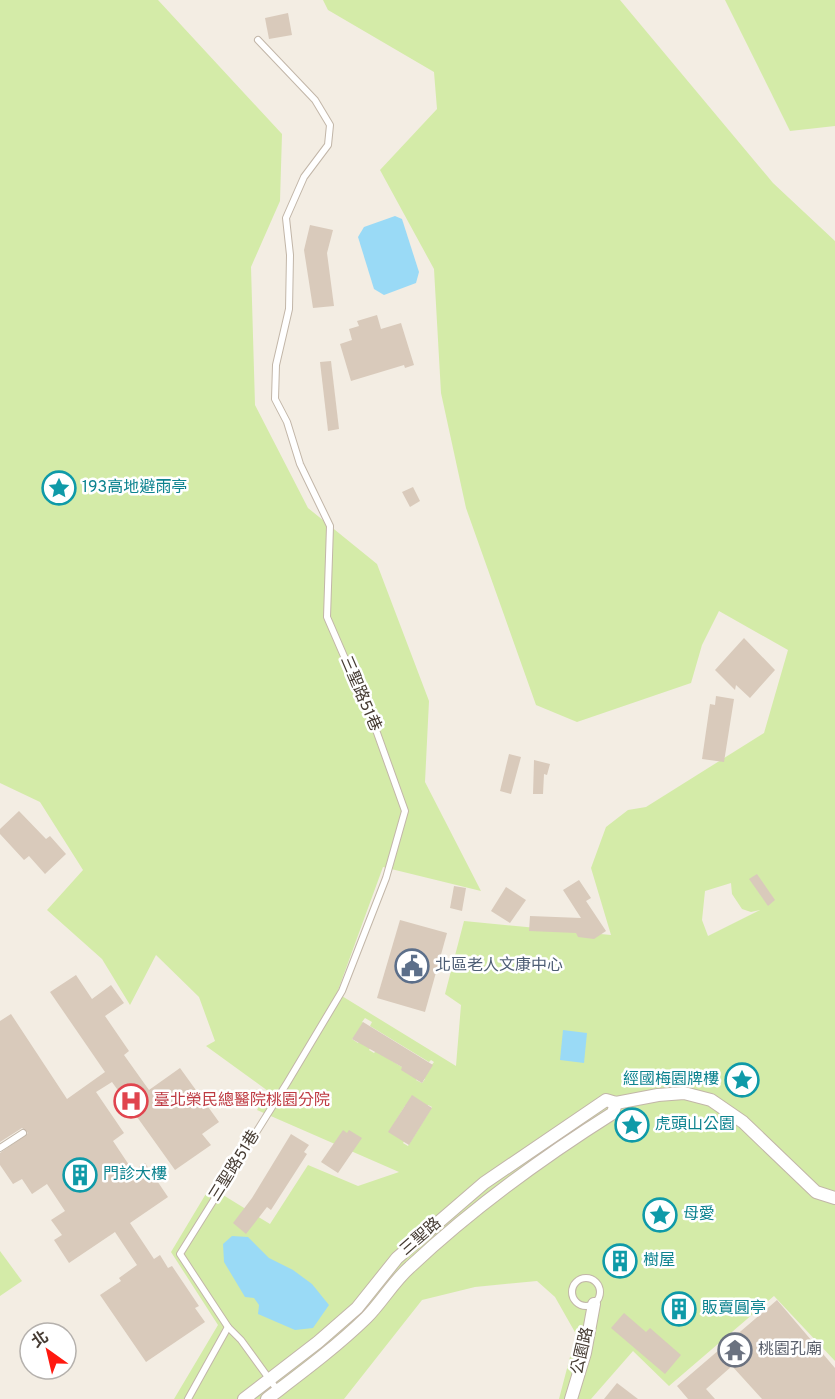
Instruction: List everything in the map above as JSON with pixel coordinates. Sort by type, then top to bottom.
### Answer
[{"type":"street","name":"三聖路","points":[[244,1399],[357,1308],[397,1258],[484,1183],[606,1100],[616,1103],[658,1095],[684,1093],[711,1100],[743,1122],[816,1192],[835,1198]]},
{"type":"street","name":"三聖路","points":[[267,1399],[328,1353],[367,1317],[408,1269],[492,1195],[556,1149],[613,1113],[616,1103]]},
{"type":"street","name":"公園路","points":[[570,1399],[585,1353],[594,1304]]},
{"type":"lane","name":"三聖路51巷","points":[[258,40],[315,100],[330,125],[328,145],[304,177],[286,218],[290,255],[289,309],[276,365],[275,399],[287,422],[300,464],[330,526],[327,617],[376,730],[405,812],[386,878],[342,991],[288,1083],[180,1254],[228,1327],[241,1340],[278,1391]]},
{"type":"lane","points":[[0,1148],[23,1133]]},
{"type":"lane","name":"公園路","points":[[588,1278],[597,1282],[600,1291],[594,1304],[585,1306],[574,1299],[573,1289],[578,1281],[588,1278]]},
{"type":"lane","points":[[188,1399],[228,1327]]},
{"type":"green space","points":[[0,0],[158,0],[282,134],[280,201],[251,267],[255,405],[308,508],[377,564],[429,701],[425,782],[481,891],[383,867],[337,993],[456,1066],[461,1005],[445,994],[464,921],[611,935],[591,868],[606,827],[628,810],[646,807],[764,733],[788,650],[719,611],[702,645],[691,683],[577,722],[536,705],[466,508],[441,393],[434,269],[380,170],[437,109],[434,72],[328,10],[323,0],[620,0],[773,183],[835,241],[835,1361],[774,1296],[669,1386],[633,1351],[591,1399],[559,1399],[576,1334],[555,1297],[537,1281],[475,1287],[422,1300],[344,1399],[174,1399],[218,1325],[171,1252],[210,1187],[270,1224],[308,1165],[358,1186],[399,1172],[257,1110],[268,1091],[206,1046],[215,1041],[199,997],[156,955],[130,1005],[102,959],[47,910],[83,870],[40,802],[0,783]],"holes":[[[731,883],[732,894],[742,909],[751,912],[760,910],[708,936],[702,920],[705,891]],[[365,1018],[372,1022],[370,1026],[429,1062],[431,1060],[434,1062],[422,1077],[425,1079],[422,1083],[416,1080],[418,1077],[376,1051],[374,1053],[369,1050],[371,1047],[360,1040],[358,1043],[352,1039],[365,1024],[362,1022]],[[428,1105],[432,1107],[408,1146],[403,1143],[405,1140],[395,1122],[405,1106],[426,1108]]]},
{"type":"green space","points":[[725,0],[835,0],[835,126],[790,131]]},
{"type":"green space","points":[[0,1251],[22,1281],[0,1296]]},
{"type":"water","points":[[395,216],[402,219],[419,272],[416,283],[384,295],[374,289],[358,237],[364,227]]},
{"type":"water","points":[[563,1030],[587,1033],[584,1063],[560,1060]]},
{"type":"water","points":[[232,1236],[248,1237],[269,1258],[293,1270],[312,1284],[329,1305],[313,1328],[295,1330],[258,1314],[259,1305],[254,1298],[245,1297],[224,1262],[223,1244]]},
{"type":"building","points":[[288,13],[292,35],[269,39],[265,18]]},
{"type":"building","points":[[310,225],[333,230],[327,253],[334,306],[313,308],[304,250]]},
{"type":"building","points":[[377,315],[381,329],[401,323],[414,365],[405,368],[404,365],[351,381],[340,344],[352,340],[349,329],[359,326],[357,321]]},
{"type":"building","points":[[331,361],[339,429],[328,431],[320,362]]},
{"type":"building","points":[[413,487],[420,501],[410,507],[402,492]]},
{"type":"building","points":[[744,638],[775,670],[750,698],[736,685],[735,690],[715,670]]},
{"type":"building","points":[[716,696],[734,699],[724,762],[702,759],[710,704],[715,705]]},
{"type":"building","points":[[509,754],[521,757],[511,794],[500,791]]},
{"type":"building","points":[[534,760],[550,764],[547,775],[544,774],[543,794],[533,794]]},
{"type":"building","points":[[19,811],[46,839],[50,836],[66,854],[45,874],[29,856],[24,860],[0,834],[0,829]]},
{"type":"building","points":[[757,874],[775,900],[768,906],[749,879]]},
{"type":"building","points":[[579,880],[591,898],[586,901],[606,931],[594,939],[578,937],[576,933],[529,931],[530,916],[581,918],[563,890]]},
{"type":"building","points":[[454,886],[466,888],[462,911],[450,908]]},
{"type":"building","points":[[506,887],[526,900],[510,923],[491,911]]},
{"type":"building","name":"北區老人文康中心","points":[[400,920],[447,933],[425,1012],[377,998]]},
{"type":"building","points":[[76,975],[92,999],[111,985],[124,1003],[105,1016],[129,1051],[124,1055],[149,1090],[180,1068],[219,1122],[202,1134],[211,1145],[175,1170],[112,1082],[96,1092],[124,1133],[113,1141],[133,1171],[145,1163],[168,1197],[130,1223],[154,1259],[160,1255],[168,1268],[172,1266],[199,1306],[195,1308],[205,1322],[146,1362],[100,1295],[121,1281],[119,1278],[137,1265],[115,1232],[69,1263],[54,1240],[62,1235],[51,1220],[65,1211],[47,1184],[32,1194],[22,1179],[13,1184],[0,1165],[0,1153],[28,1133],[22,1128],[0,1142],[0,1021],[11,1014],[67,1099],[105,1072],[50,992]]},
{"type":"building","points":[[363,1022],[433,1065],[422,1083],[401,1070],[402,1067],[352,1039]]},
{"type":"building","points":[[412,1095],[432,1108],[409,1145],[388,1132]]},
{"type":"building","points":[[665,1117],[683,1118],[682,1132],[663,1130]]},
{"type":"building","points":[[343,1130],[347,1133],[349,1130],[362,1138],[338,1173],[321,1162]]},
{"type":"building","points":[[291,1134],[309,1145],[304,1152],[307,1154],[271,1210],[267,1207],[246,1234],[233,1223],[252,1198]]},
{"type":"building","name":"販賣圓亭","points":[[675,1299],[683,1299],[688,1304],[686,1315],[675,1317],[670,1312],[670,1304]]},
{"type":"building","points":[[777,1300],[835,1368],[835,1399],[762,1399],[732,1366],[706,1389],[715,1399],[688,1399],[677,1386]]},
{"type":"building","points":[[624,1313],[646,1332],[650,1328],[681,1355],[665,1374],[611,1328]]},
{"type":"building","points":[[617,1383],[638,1399],[604,1399]]},
{"type":"place","name":"193高地避雨亭","points":[[59,488]]},
{"type":"place","name":"北區老人文康中心","points":[[412,966]]},
{"type":"place","name":"經國梅園牌樓","points":[[742,1080]]},
{"type":"place","name":"臺北榮民總醫院桃園分院","points":[[131,1101]]},
{"type":"place","name":"虎頭山公園","points":[[632,1125]]},
{"type":"place","name":"門診大樓","points":[[80,1175]]},
{"type":"place","name":"母愛","points":[[660,1215]]},
{"type":"place","name":"樹屋","points":[[620,1261]]},
{"type":"place","name":"販賣圓亭","points":[[679,1309]]},
{"type":"place","name":"桃園孔廟","points":[[735,1350]]}]
